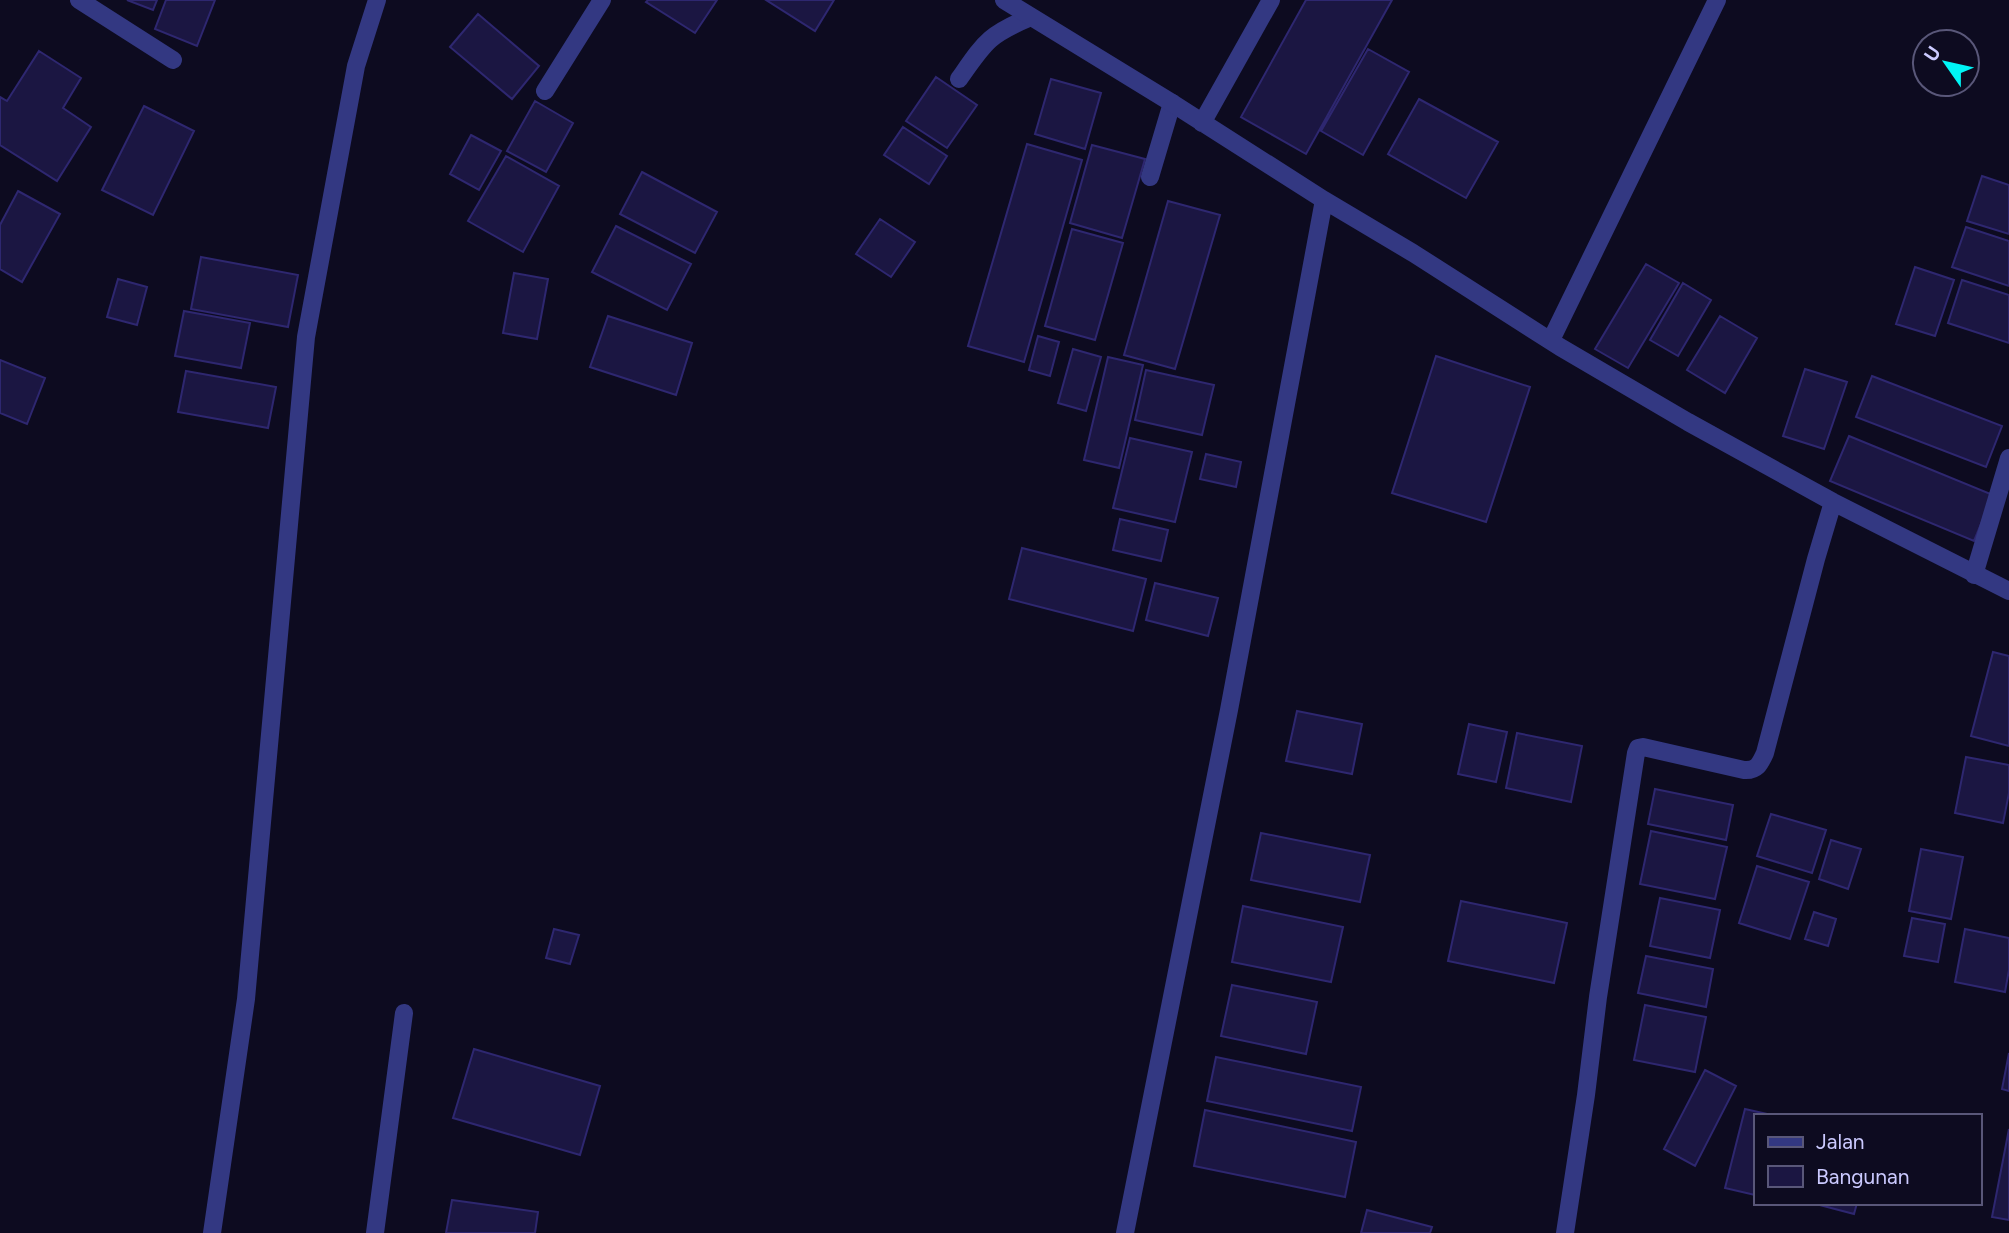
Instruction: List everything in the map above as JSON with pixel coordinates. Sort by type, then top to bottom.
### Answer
[{"type":"street","points":[[79,0],[173,60]]},
{"type":"street","points":[[212,1233],[246,999],[306,337],[356,66],[377,0]]},
{"type":"street","points":[[545,91],[602,0]]},
{"type":"street","points":[[1004,0],[1324,200],[1688,422],[1833,502],[2009,591]]},
{"type":"street","points":[[1202,123],[1271,0]]},
{"type":"street","points":[[1551,340],[1717,0]]},
{"type":"street","points":[[959,79],[986,41],[1002,30],[1031,17]]},
{"type":"street","points":[[1150,177],[1172,103]]},
{"type":"street","points":[[1125,1233],[1229,710],[1324,200]]},
{"type":"street","points":[[1974,575],[2009,458]]},
{"type":"street","points":[[1566,1233],[1598,997],[1636,753],[1638,748],[1643,747],[1744,770],[1751,771],[1758,767],[1765,753],[1833,502]]},
{"type":"street","points":[[375,1233],[404,1013]]},
{"type":"building","points":[[127,0],[157,0],[153,10]]},
{"type":"building","points":[[166,0],[215,0],[197,46],[155,29]]},
{"type":"building","points":[[717,0],[695,33],[646,2]]},
{"type":"building","points":[[766,0],[834,0],[815,31]]},
{"type":"building","points":[[1306,0],[1392,0],[1306,154],[1241,117]]},
{"type":"building","points":[[478,14],[539,66],[512,99],[450,47]]},
{"type":"building","points":[[1368,49],[1409,72],[1363,155],[1321,131]]},
{"type":"building","points":[[39,51],[81,78],[63,108],[91,127],[57,181],[0,145],[0,97],[7,101]]},
{"type":"building","points":[[936,77],[977,105],[947,148],[906,121]]},
{"type":"building","points":[[1051,79],[1101,93],[1085,149],[1035,134]]},
{"type":"building","points":[[1419,99],[1498,142],[1466,198],[1388,154]]},
{"type":"building","points":[[535,101],[573,123],[546,172],[507,151]]},
{"type":"building","points":[[144,106],[194,131],[153,215],[102,190]]},
{"type":"building","points":[[903,127],[947,156],[929,184],[884,155]]},
{"type":"building","points":[[471,135],[501,151],[479,190],[450,174]]},
{"type":"building","points":[[1027,144],[1082,160],[1024,362],[968,346]]},
{"type":"building","points":[[1092,145],[1145,159],[1122,238],[1070,223]]},
{"type":"building","points":[[506,156],[559,186],[523,252],[468,221]]},
{"type":"building","points":[[642,172],[717,212],[695,253],[620,214]]},
{"type":"building","points":[[1982,176],[2009,185],[2009,234],[1967,221]]},
{"type":"building","points":[[18,191],[60,214],[22,282],[0,269],[0,225]]},
{"type":"building","points":[[1168,201],[1220,215],[1175,369],[1124,355]]},
{"type":"building","points":[[880,219],[915,242],[891,277],[856,254]]},
{"type":"building","points":[[616,226],[691,264],[667,310],[592,272]]},
{"type":"building","points":[[1966,227],[2009,241],[2009,286],[1952,267]]},
{"type":"building","points":[[1072,229],[1123,243],[1095,340],[1045,326]]},
{"type":"building","points":[[201,257],[298,275],[288,327],[191,309]]},
{"type":"building","points":[[1646,264],[1679,283],[1628,368],[1595,349]]},
{"type":"building","points":[[1915,267],[1954,280],[1935,336],[1896,324]]},
{"type":"building","points":[[514,273],[548,279],[537,339],[503,333]]},
{"type":"building","points":[[118,279],[147,287],[137,325],[107,317]]},
{"type":"building","points":[[1962,280],[2009,295],[2009,343],[1948,323]]},
{"type":"building","points":[[1683,283],[1711,300],[1678,356],[1650,340]]},
{"type":"building","points":[[184,311],[250,323],[241,368],[175,356]]},
{"type":"building","points":[[608,316],[692,343],[676,395],[590,367]]},
{"type":"building","points":[[1720,316],[1757,338],[1725,393],[1687,370]]},
{"type":"building","points":[[1038,336],[1059,342],[1050,376],[1029,370]]},
{"type":"building","points":[[1073,349],[1101,357],[1086,411],[1058,403]]},
{"type":"building","points":[[1436,356],[1530,387],[1486,522],[1392,493]]},
{"type":"building","points":[[1108,357],[1143,365],[1119,468],[1084,460]]},
{"type":"building","points":[[0,360],[45,378],[27,424],[0,413]]},
{"type":"building","points":[[1805,369],[1847,382],[1824,449],[1783,436]]},
{"type":"building","points":[[1146,370],[1214,385],[1202,435],[1135,420]]},
{"type":"building","points":[[186,371],[276,387],[268,428],[178,412]]},
{"type":"building","points":[[1872,376],[2002,426],[1986,467],[1856,417]]},
{"type":"building","points":[[1849,436],[1993,495],[1974,541],[1830,481]]},
{"type":"building","points":[[1130,438],[1192,452],[1175,522],[1113,508]]},
{"type":"building","points":[[1206,454],[1241,462],[1236,487],[1200,479]]},
{"type":"building","points":[[1120,519],[1168,530],[1161,561],[1113,550]]},
{"type":"building","points":[[1022,548],[1146,579],[1133,631],[1009,599]]},
{"type":"building","points":[[1155,583],[1218,598],[1208,636],[1146,620]]},
{"type":"building","points":[[1993,652],[2009,656],[2009,746],[1971,736]]},
{"type":"building","points":[[1297,711],[1362,724],[1352,774],[1286,761]]},
{"type":"building","points":[[1469,724],[1507,732],[1496,782],[1458,774]]},
{"type":"building","points":[[1517,733],[1582,746],[1571,802],[1506,788]]},
{"type":"building","points":[[1966,757],[2009,765],[2009,793],[2003,823],[1955,813]]},
{"type":"building","points":[[1655,789],[1733,805],[1726,840],[1648,824]]},
{"type":"building","points":[[1771,814],[1826,830],[1812,873],[1757,856]]},
{"type":"building","points":[[1651,831],[1727,847],[1715,899],[1640,884]]},
{"type":"building","points":[[1261,833],[1370,855],[1360,902],[1251,880]]},
{"type":"building","points":[[1831,840],[1861,849],[1848,889],[1819,879]]},
{"type":"building","points":[[1921,849],[1963,857],[1951,919],[1909,911]]},
{"type":"building","points":[[1757,866],[1809,882],[1790,939],[1739,923]]},
{"type":"building","points":[[1660,898],[1720,910],[1710,958],[1650,946]]},
{"type":"building","points":[[1461,901],[1567,923],[1554,983],[1448,961]]},
{"type":"building","points":[[1243,906],[1343,927],[1331,982],[1232,962]]},
{"type":"building","points":[[1814,912],[1836,919],[1828,946],[1805,939]]},
{"type":"building","points":[[1912,918],[1945,924],[1938,962],[1904,956]]},
{"type":"building","points":[[554,929],[579,935],[570,964],[546,958]]},
{"type":"building","points":[[1965,929],[2009,938],[2009,970],[2005,992],[1955,982]]},
{"type":"building","points":[[1646,956],[1713,969],[1706,1007],[1638,993]]},
{"type":"building","points":[[1232,985],[1317,1002],[1306,1054],[1221,1036]]},
{"type":"building","points":[[1645,1005],[1706,1017],[1695,1072],[1634,1060]]},
{"type":"building","points":[[474,1049],[600,1086],[580,1155],[453,1118]]},
{"type":"building","points":[[2009,1053],[2009,1091],[2002,1089]]},
{"type":"building","points":[[1216,1057],[1361,1087],[1352,1131],[1207,1101]]},
{"type":"building","points":[[1705,1070],[1736,1086],[1695,1166],[1664,1149]]},
{"type":"building","points":[[1745,1109],[1767,1114],[1754,1114],[1754,1195],[1725,1188]]},
{"type":"building","points":[[1205,1110],[1356,1142],[1345,1197],[1194,1166]]},
{"type":"building","points":[[2009,1129],[2009,1220],[1992,1217]]},
{"type":"building","points":[[452,1200],[538,1212],[535,1233],[446,1233]]},
{"type":"building","points":[[1820,1205],[1856,1205],[1854,1214]]},
{"type":"building","points":[[1367,1210],[1432,1227],[1430,1233],[1361,1233]]}]
